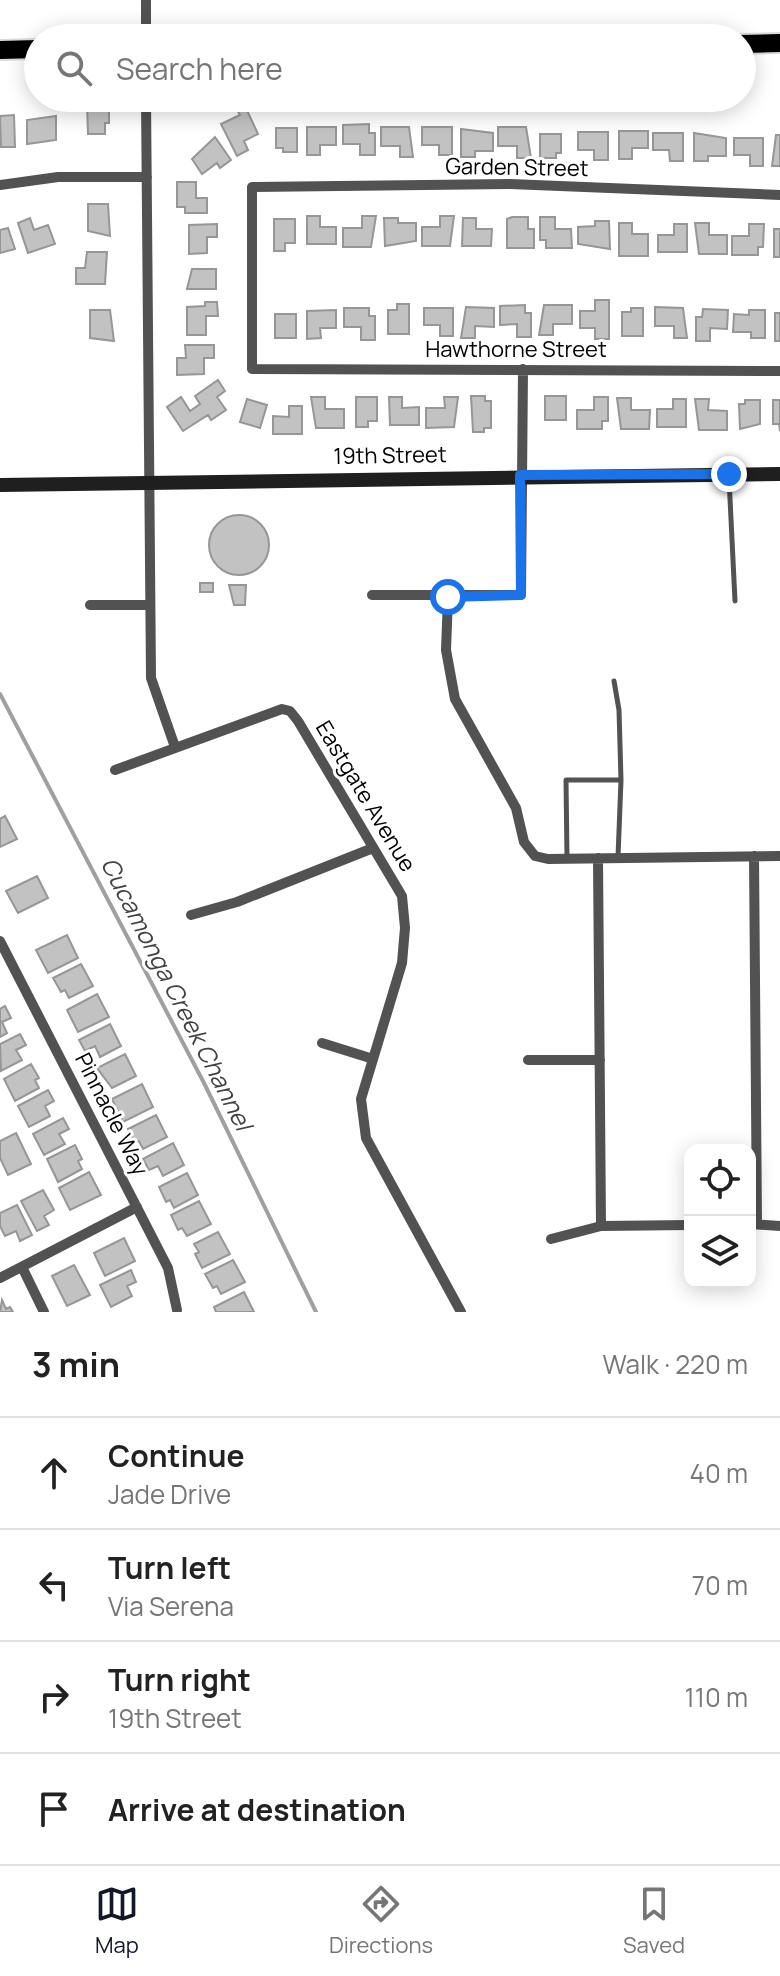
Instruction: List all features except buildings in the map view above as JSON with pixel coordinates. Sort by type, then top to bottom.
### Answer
[{"type":"highway","points":[[756,44],[780,43]]},
{"type":"highway","points":[[0,50],[24,49]]},
{"type":"main road","name":"19th Street","points":[[0,485],[520,475],[780,474]]},
{"type":"street","points":[[146,0],[146,24]]},
{"type":"street","points":[[115,770],[175,747],[151,678],[146,112]]},
{"type":"street","points":[[0,185],[58,177],[147,177]]},
{"type":"street","name":"Garden Street","points":[[252,369],[252,187],[510,184],[780,195]]},
{"type":"street","name":"Hawthorne Street","points":[[252,369],[780,371]]},
{"type":"street","points":[[372,595],[521,595],[523,369]]},
{"type":"street","points":[[448,597],[446,650],[455,699],[516,808],[524,842],[535,856],[567,859],[780,856]]},
{"type":"street","points":[[90,605],[150,605]]},
{"type":"street","name":"Eastgate Avenue","points":[[175,747],[282,709],[290,711],[402,896],[405,928],[402,963],[370,1058],[361,1099],[366,1138],[461,1312]]},
{"type":"street","points":[[191,915],[237,902],[373,848]]},
{"type":"street","points":[[754,856],[754,1216]]},
{"type":"street","points":[[598,858],[601,1226]]},
{"type":"street","name":"Pinnacle Way","points":[[1,945],[168,1268],[177,1310]]},
{"type":"street","points":[[322,1043],[370,1058]]},
{"type":"street","points":[[528,1060],[600,1060]]},
{"type":"street","points":[[0,1278],[137,1207]]},
{"type":"street","points":[[756,1224],[780,1226]]},
{"type":"street","points":[[551,1239],[601,1226],[684,1225]]},
{"type":"street","points":[[22,1267],[44,1312]]},
{"type":"lane","points":[[729,474],[735,601]]},
{"type":"lane","points":[[614,681],[619,710],[621,780],[618,858]]},
{"type":"lane","points":[[567,859],[566,780],[621,780]]},
{"type":"waterway","name":"Cucamonga Creek Channel","points":[[0,694],[204,1083],[316,1312]]},
{"type":"route","points":[[448,597],[521,595],[520,475],[729,474]]}]
